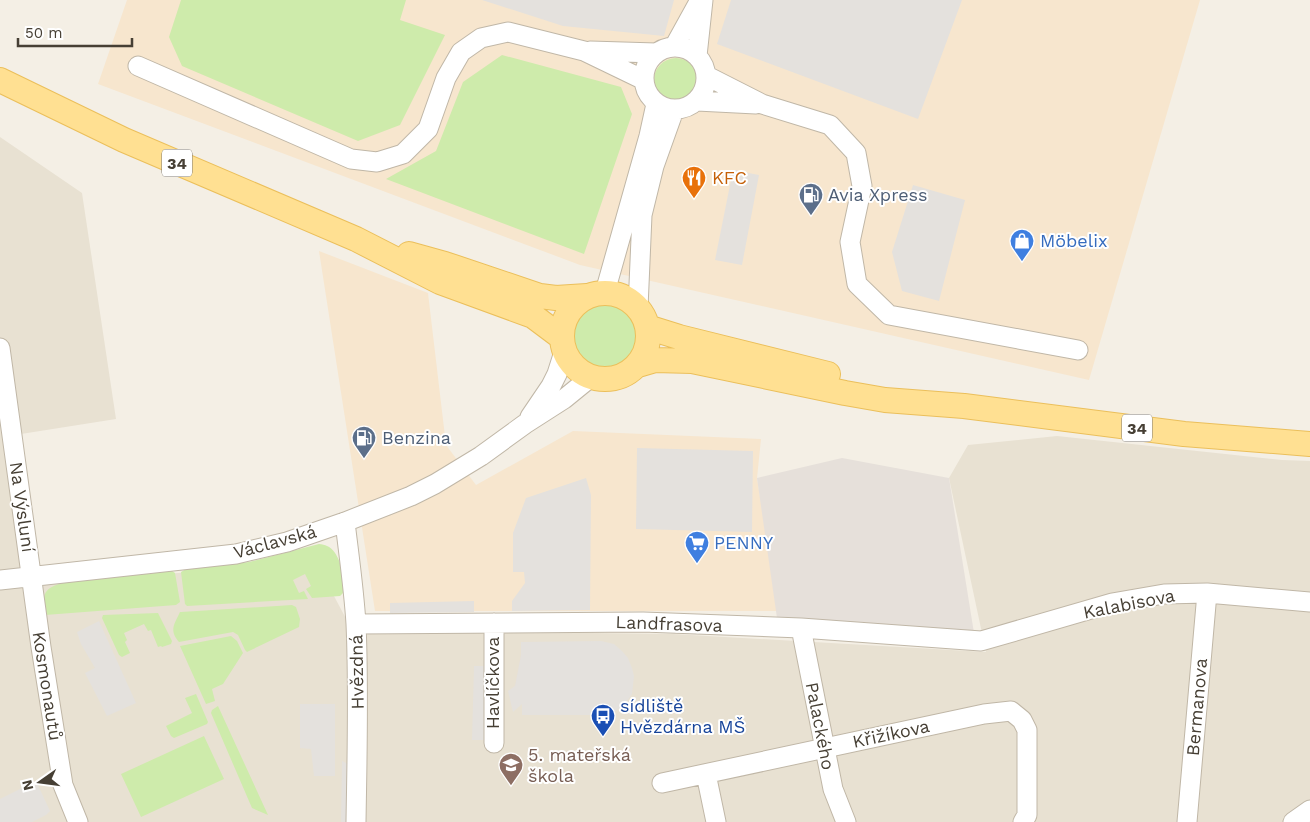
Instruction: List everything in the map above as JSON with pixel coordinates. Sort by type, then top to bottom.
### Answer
[{"type":"main road","name":"34","points":[[0,80],[124,140],[356,239],[440,282],[533,316],[563,344]]},
{"type":"main road","name":"34","points":[[356,239],[445,264],[540,296],[556,298],[596,294]]},
{"type":"main road","points":[[596,294],[623,297],[631,301],[642,317],[648,337],[647,348],[638,365],[630,371],[616,378],[603,380],[584,374],[572,364],[563,344],[564,322],[572,307],[579,301],[596,294]]},
{"type":"main road","name":"34","points":[[642,317],[679,337],[964,406]]},
{"type":"main road","name":"34","points":[[638,365],[655,360],[692,361],[885,400],[964,406],[1184,434],[1310,444]]},
{"type":"street","points":[[584,51],[665,50],[686,49],[697,56],[704,65],[707,76],[705,90],[697,101],[690,106],[674,110],[656,104],[646,89],[644,80],[645,70],[649,61],[665,50],[701,0]]},
{"type":"street","points":[[697,56],[701,0]]},
{"type":"street","points":[[138,66],[351,159],[377,162],[403,154],[428,129],[446,78],[461,52],[481,38],[508,32],[584,51],[644,80]]},
{"type":"street","points":[[707,76],[762,104],[830,125],[856,153],[862,186],[850,242],[857,284],[889,315],[1078,350]]},
{"type":"street","points":[[697,101],[762,104]]},
{"type":"street","points":[[596,294],[649,136],[656,104]]},
{"type":"street","points":[[642,317],[642,215],[654,166],[674,110]]},
{"type":"street","name":"Václavská","points":[[525,424],[557,374],[563,344]]},
{"type":"street","name":"Na Výsluní","points":[[0,348],[31,576]]},
{"type":"street","name":"Václavská","points":[[0,580],[236,554],[287,542],[345,522],[436,484],[481,456],[564,399],[591,377]]},
{"type":"street","name":"Hvězdná","points":[[345,522],[356,624],[358,684],[356,822]]},
{"type":"street","name":"Kosmonautů","points":[[31,576],[63,785],[78,822]]},
{"type":"street","name":"Kalabisova","points":[[981,641],[1112,603],[1164,594],[1207,593],[1310,602]]},
{"type":"street","name":"Bermanova","points":[[1187,822],[1207,593]]},
{"type":"street","name":"Landfrasova","points":[[356,624],[643,622],[801,628],[981,641]]},
{"type":"street","name":"Havlíčkova","points":[[494,623],[494,743]]},
{"type":"street","name":"Palackého","points":[[801,628],[833,789],[846,822]]},
{"type":"street","name":"Křižíkova","points":[[662,783],[984,714],[1011,711],[1022,720],[1027,730],[1025,819]]},
{"type":"street","points":[[706,774],[716,822]]},
{"type":"street","points":[[1293,822],[1310,810]]},
{"type":"shaded area","points":[[127,0],[1200,0],[1089,380],[580,265],[98,84]]},
{"type":"shaded area","points":[[482,0],[674,0],[664,36],[563,26]]},
{"type":"shaded area","points":[[731,0],[962,0],[918,119],[717,44]]},
{"type":"shaded area","points":[[0,137],[82,193],[116,419],[21,434],[41,584],[316,562],[352,630],[673,634],[986,652],[949,478],[968,445],[1057,436],[1282,460],[1310,461],[1310,822],[0,822]]},
{"type":"shaded area","points":[[733,170],[759,175],[742,265],[715,260]]},
{"type":"shaded area","points":[[913,185],[965,200],[939,301],[902,291],[892,252]]},
{"type":"shaded area","points":[[319,251],[428,293],[446,445],[476,485],[573,431],[761,439],[757,478],[778,611],[375,611]]},
{"type":"shaded area","points":[[637,448],[753,451],[752,532],[636,529]]},
{"type":"shaded area","points":[[842,458],[949,478],[974,633],[777,618],[757,478]]},
{"type":"shaded area","points":[[586,478],[591,495],[590,610],[512,611],[512,601],[525,583],[524,572],[513,572],[513,533],[526,498]]},
{"type":"shaded area","points":[[474,601],[474,612],[390,613],[390,603]]},
{"type":"shaded area","points":[[99,621],[136,703],[107,716],[85,673],[95,668],[81,644],[77,632]]},
{"type":"shaded area","points":[[601,641],[614,644],[628,658],[632,668],[634,676],[632,694],[620,708],[604,715],[522,715],[522,704],[513,712],[508,691],[515,686],[521,655],[521,642]]},
{"type":"shaded area","points":[[474,666],[487,666],[486,740],[472,740]]},
{"type":"shaded area","points":[[300,704],[335,704],[335,776],[314,776],[311,749],[300,748]]},
{"type":"shaded area","points":[[342,761],[352,766],[351,822],[341,822]]},
{"type":"shaded area","points":[[36,781],[50,811],[32,822],[0,822],[0,799]]},
{"type":"green space","points":[[181,0],[406,0],[400,20],[445,35],[400,125],[358,141],[182,66],[169,37]]},
{"type":"green space","points":[[502,55],[621,87],[632,114],[584,254],[386,179],[436,151],[463,82]]},
{"type":"green space","points":[[672,58],[680,58],[692,64],[698,80],[692,96],[680,102],[672,102],[660,96],[654,84],[654,76],[660,64]]},
{"type":"green space","points":[[605,303],[618,306],[628,313],[635,323],[638,336],[635,349],[628,359],[618,366],[605,369],[592,366],[582,359],[575,349],[572,336],[575,323],[582,313],[592,306]]},
{"type":"green space","points":[[319,544],[332,549],[339,560],[343,581],[343,593],[340,596],[312,598],[306,589],[311,586],[305,574],[293,580],[299,593],[304,591],[308,599],[187,606],[185,604],[181,572],[186,569],[249,562]]},
{"type":"green space","points":[[172,571],[175,573],[180,602],[176,605],[45,615],[45,594],[55,585]]},
{"type":"green space","points":[[292,605],[296,607],[300,619],[299,627],[247,652],[238,635],[233,632],[179,642],[173,631],[180,612]]},
{"type":"green space","points":[[158,613],[172,641],[171,644],[158,647],[151,630],[148,631],[144,624],[124,633],[127,640],[125,642],[130,653],[122,657],[119,655],[102,618],[103,615]]},
{"type":"green space","points":[[231,636],[237,641],[243,653],[223,684],[212,689],[215,701],[206,704],[180,646]]},
{"type":"green space","points":[[196,694],[208,722],[207,724],[174,738],[166,726],[192,713],[185,698]]},
{"type":"green space","points":[[218,706],[268,815],[252,808],[211,713]]},
{"type":"green space","points":[[204,736],[224,779],[141,817],[121,774]]},
{"type":"place","name":"KFC","points":[[694,199]]},
{"type":"place","name":"Avia Xpress","points":[[811,216]]},
{"type":"place","name":"Möbelix","points":[[1022,262]]},
{"type":"place","name":"Benzina","points":[[364,459]]},
{"type":"place","name":"PENNY","points":[[697,564]]},
{"type":"place","name":"sídliště Hvězdárna MŠ","points":[[603,737]]},
{"type":"place","name":"5. mateřská škola","points":[[511,786]]}]
